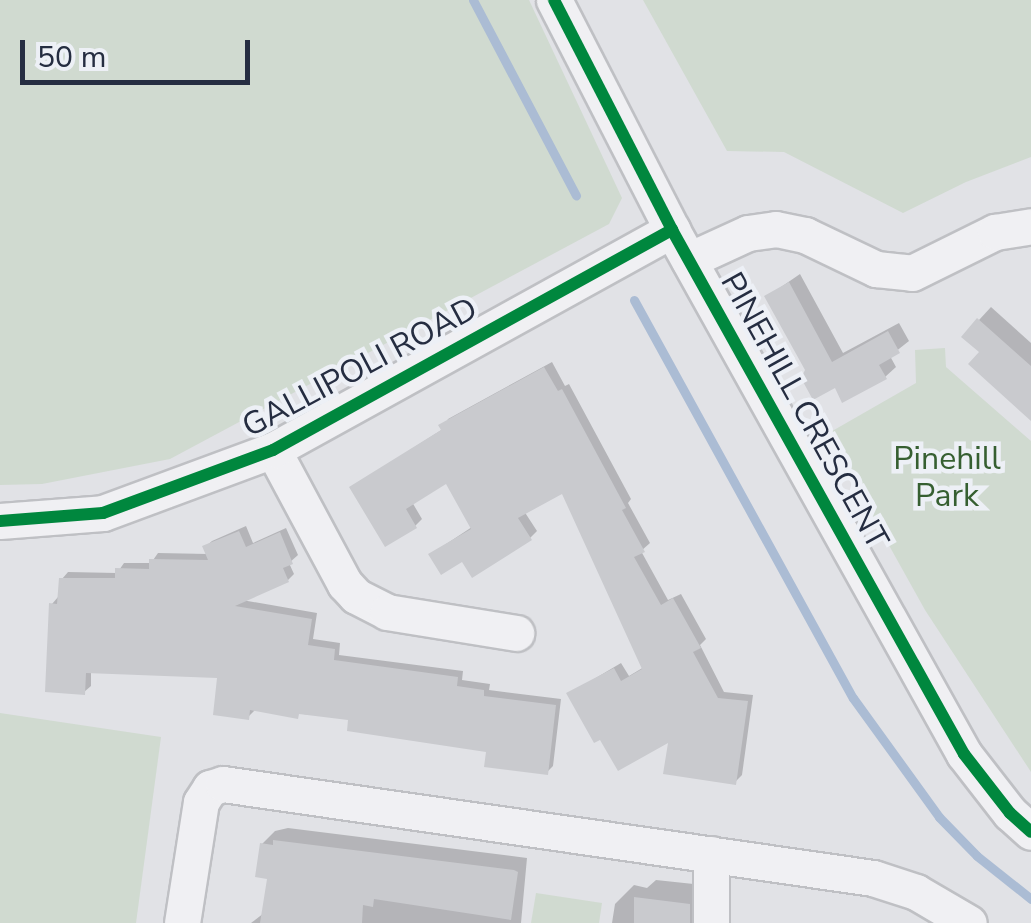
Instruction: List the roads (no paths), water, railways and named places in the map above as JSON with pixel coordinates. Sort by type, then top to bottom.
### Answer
[{"type":"street","name":"PINEHILL CRESCENT","points":[[554,0],[680,245],[964,754],[1010,814],[1031,832]]},
{"type":"street","name":"GALLIPOLI ROAD","points":[[0,521],[103,513],[273,450],[680,245],[776,229],[806,235],[876,269],[912,273],[994,232],[1031,226]]},
{"type":"street","points":[[273,450],[356,596],[387,612],[516,633]]},
{"type":"street","points":[[182,923],[198,813],[205,794],[217,785],[892,883],[969,923]]},
{"type":"street","points":[[711,854],[711,923]]},
{"type":"waterway","points":[[473,0],[576,195]]},
{"type":"waterway","points":[[634,300],[853,698],[939,817],[977,856],[1031,899]]},
{"type":"park label","name":"Pinehill Park","points":[[947,478]]}]
